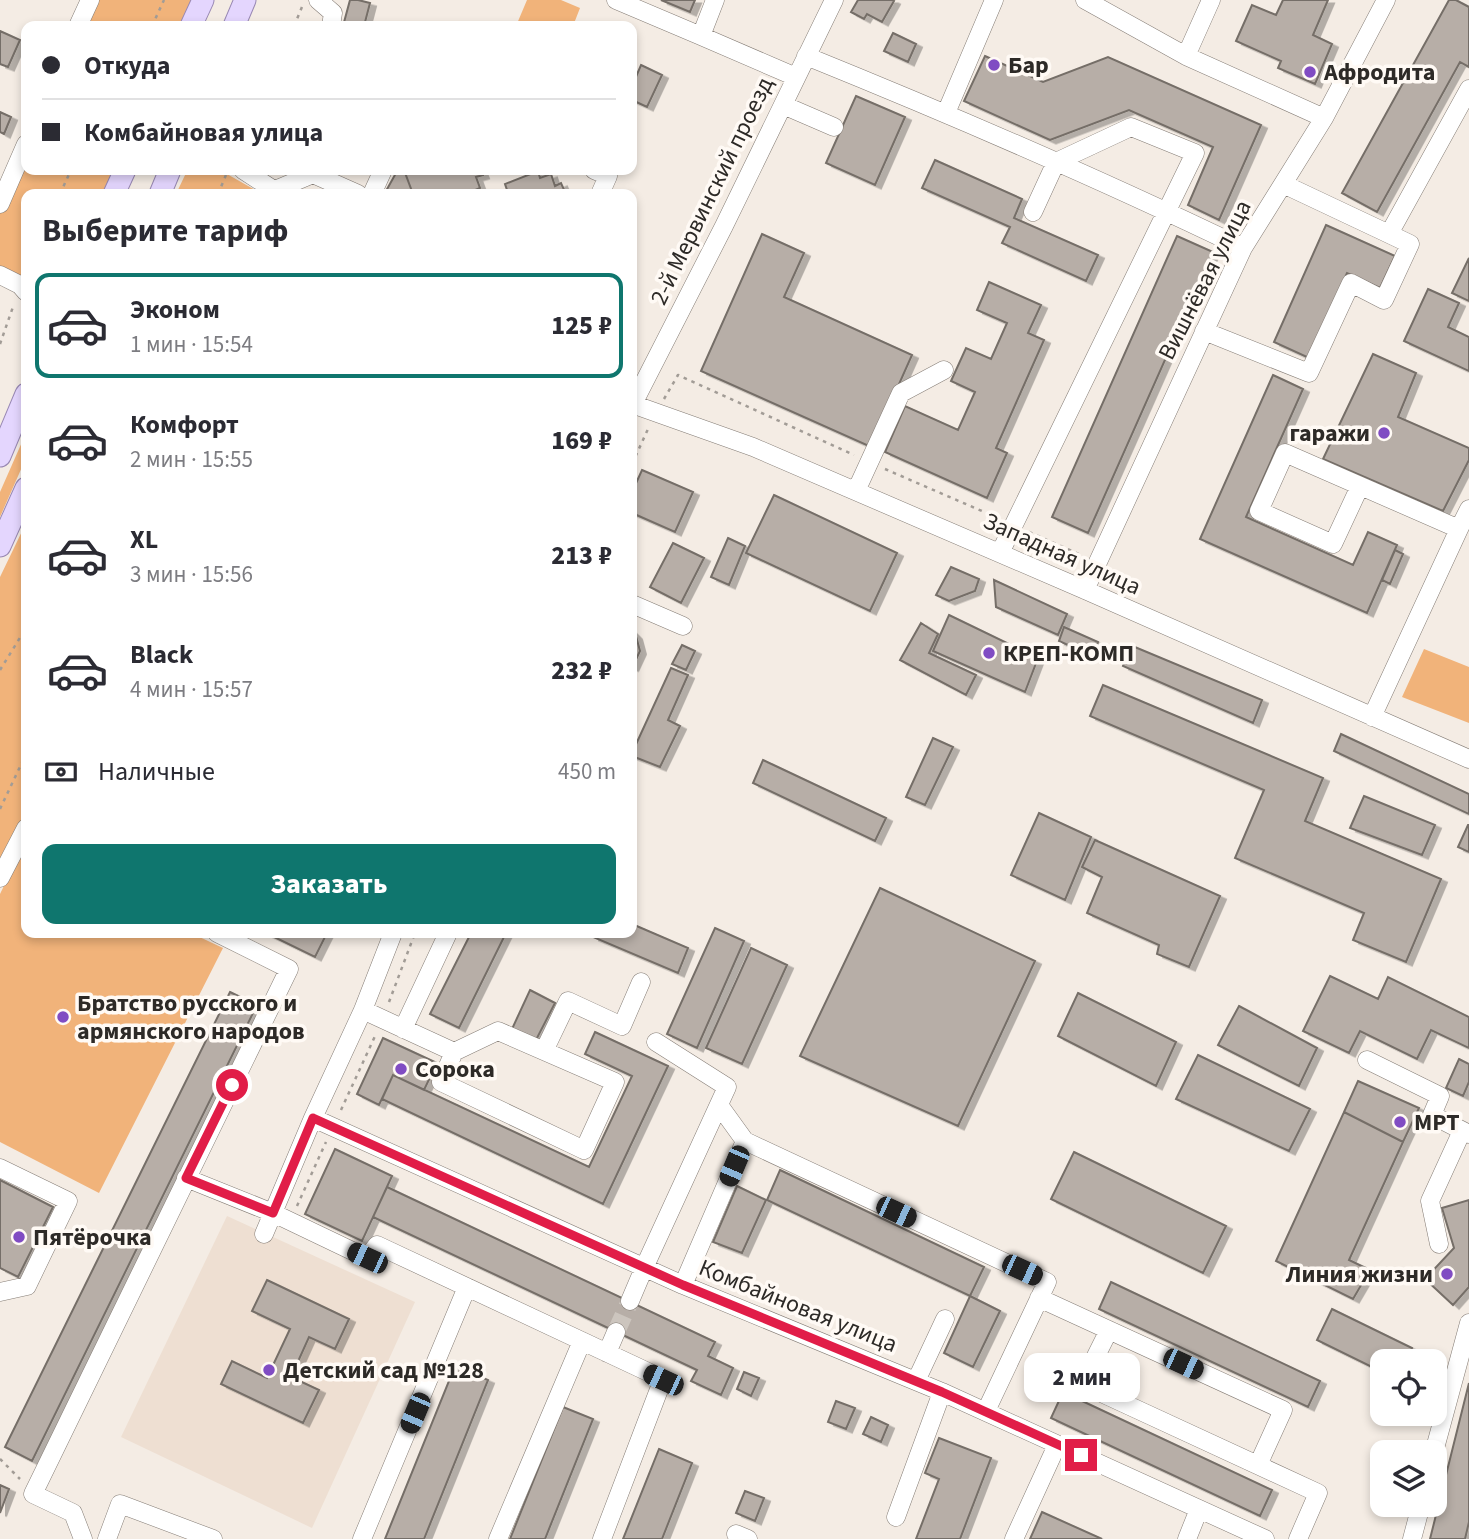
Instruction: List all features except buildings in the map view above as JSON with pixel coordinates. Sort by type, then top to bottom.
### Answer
[{"type":"main road","points":[[193,21],[203,0]]},
{"type":"main road","points":[[236,21],[245,0]]},
{"type":"main road","points":[[0,456],[21,406]]},
{"type":"main road","points":[[0,546],[21,499]]},
{"type":"street","points":[[80,21],[90,0]]},
{"type":"street","points":[[318,0],[333,13],[332,21]]},
{"type":"street","points":[[616,0],[796,77]]},
{"type":"street","points":[[701,36],[715,0]]},
{"type":"street","name":"2-й Мервинский проезд","points":[[637,395],[718,238],[834,0]]},
{"type":"street","points":[[946,113],[994,0]]},
{"type":"street","points":[[1084,0],[1186,56],[1324,118]]},
{"type":"street","points":[[1186,56],[1211,0]]},
{"type":"street","name":"Вишнёвая улица","points":[[1085,590],[1243,248],[1324,118],[1386,0]]},
{"type":"street","points":[[806,56],[946,113],[1243,248]]},
{"type":"street","points":[[1389,234],[1469,89]]},
{"type":"street","points":[[783,105],[834,127]]},
{"type":"street","points":[[1000,554],[1195,153],[1131,127],[1056,162],[1033,212]]},
{"type":"street","points":[[0,204],[21,156]]},
{"type":"street","points":[[251,175],[272,189]]},
{"type":"street","points":[[283,189],[311,175]]},
{"type":"street","points":[[315,175],[347,189]]},
{"type":"street","points":[[1204,331],[1309,373],[1350,283],[1384,300],[1410,244],[1283,184]]},
{"type":"street","points":[[0,275],[21,287]]},
{"type":"street","points":[[856,491],[901,393],[944,370]]},
{"type":"street","name":"Западная улица","points":[[637,406],[753,447],[1469,759]]},
{"type":"street","points":[[1360,486],[1333,544],[1259,511],[1285,453],[1459,529]]},
{"type":"street","points":[[1372,717],[1469,509]]},
{"type":"street","points":[[637,606],[683,626]]},
{"type":"street","points":[[0,878],[21,841]]},
{"type":"street","points":[[83,1539],[73,1513],[33,1494],[289,969],[227,938]]},
{"type":"street","points":[[264,1234],[363,1010],[391,938]]},
{"type":"street","points":[[403,1029],[447,938]]},
{"type":"street","points":[[544,1051],[568,1001],[622,1026],[641,982]]},
{"type":"street","points":[[363,1010],[454,1052]]},
{"type":"street","points":[[498,1031],[544,1051],[615,1082],[584,1150],[441,1082],[454,1052],[498,1031]]},
{"type":"street","points":[[630,1301],[727,1087],[656,1042]]},
{"type":"street","points":[[1367,1060],[1440,1096],[1432,1115],[1465,1133],[1430,1201],[1439,1244]]},
{"type":"street","points":[[719,1105],[745,1142],[1047,1282],[986,1411]]},
{"type":"street","name":"Комбайновая улица","points":[[313,1118],[683,1285],[986,1411],[1265,1539]]},
{"type":"street","points":[[683,1285],[745,1142]]},
{"type":"street","points":[[0,1168],[68,1201],[27,1286],[0,1292]]},
{"type":"street","points":[[186,1178],[273,1213],[367,1258],[377,1245],[663,1380],[602,1539]]},
{"type":"street","points":[[362,1539],[467,1287]]},
{"type":"street","points":[[1039,1298],[1283,1410],[1258,1465]]},
{"type":"street","points":[[916,1381],[945,1319]]},
{"type":"street","points":[[1437,1440],[1469,1324]]},
{"type":"street","points":[[1109,1330],[1082,1384],[1318,1493],[1298,1539]]},
{"type":"street","points":[[607,1353],[616,1332]]},
{"type":"street","points":[[498,1539],[582,1341]]},
{"type":"street","points":[[897,1517],[942,1392]]},
{"type":"street","points":[[1014,1539],[1057,1445]]},
{"type":"street","points":[[107,1539],[120,1504],[213,1539]]},
{"type":"street","points":[[1187,1539],[1199,1509]]},
{"type":"street","points":[[1412,1539],[1418,1517]]},
{"type":"path","points":[[154,21],[164,0]]},
{"type":"path","points":[[296,21],[304,0]]},
{"type":"path","points":[[0,344],[21,293]]},
{"type":"path","points":[[637,454],[678,374],[1097,563]]},
{"type":"path","points":[[0,670],[21,636]]},
{"type":"path","points":[[0,809],[21,765]]},
{"type":"path","points":[[290,1221],[383,1019],[413,938]]},
{"type":"path","points":[[0,1459],[34,1493]]},
{"type":"shaded area","points":[[90,0],[200,0],[190,21],[80,21]]},
{"type":"shaded area","points":[[527,0],[561,0],[580,8],[575,21],[518,21]]},
{"type":"shaded area","points":[[21,156],[21,175],[123,175],[116,189],[21,189],[20,276],[0,275],[0,204]]},
{"type":"shaded area","points":[[185,175],[229,175],[253,189],[178,189]]},
{"type":"shaded area","points":[[21,444],[21,469],[0,517],[0,492]]},
{"type":"shaded area","points":[[21,533],[21,822],[0,863],[0,577]]},
{"type":"shaded area","points":[[1424,649],[1469,667],[1469,723],[1402,697]]},
{"type":"shaded area","points":[[21,851],[21,938],[202,938],[223,948],[99,1193],[0,1142],[0,894]]},
{"type":"shaded area","name":"Детский сад №128","points":[[227,1216],[415,1302],[312,1528],[121,1437]]},
{"type":"tunnel","points":[[616,1332],[630,1301]]},
{"type":"place","name":"Бар","points":[[994,65]]},
{"type":"place","name":"Афродита","points":[[1310,72]]},
{"type":"place","name":"гаражи","points":[[1384,433]]},
{"type":"place","name":"КРЕП-КОМП","points":[[989,653]]},
{"type":"place","name":"Братство русского и армянского народов","points":[[63,1017]]},
{"type":"place","name":"Сорока","points":[[401,1069]]},
{"type":"place","name":"МРТ","points":[[1400,1122]]},
{"type":"place","name":"Пятёрочка","points":[[19,1237]]},
{"type":"place","name":"Линия жизни","points":[[1447,1274]]},
{"type":"place","name":"Детский сад №128","points":[[269,1370]]},
{"type":"route","points":[[232,1085],[186,1178],[273,1213],[313,1118],[596,1247],[942,1392],[1081,1455]]}]
